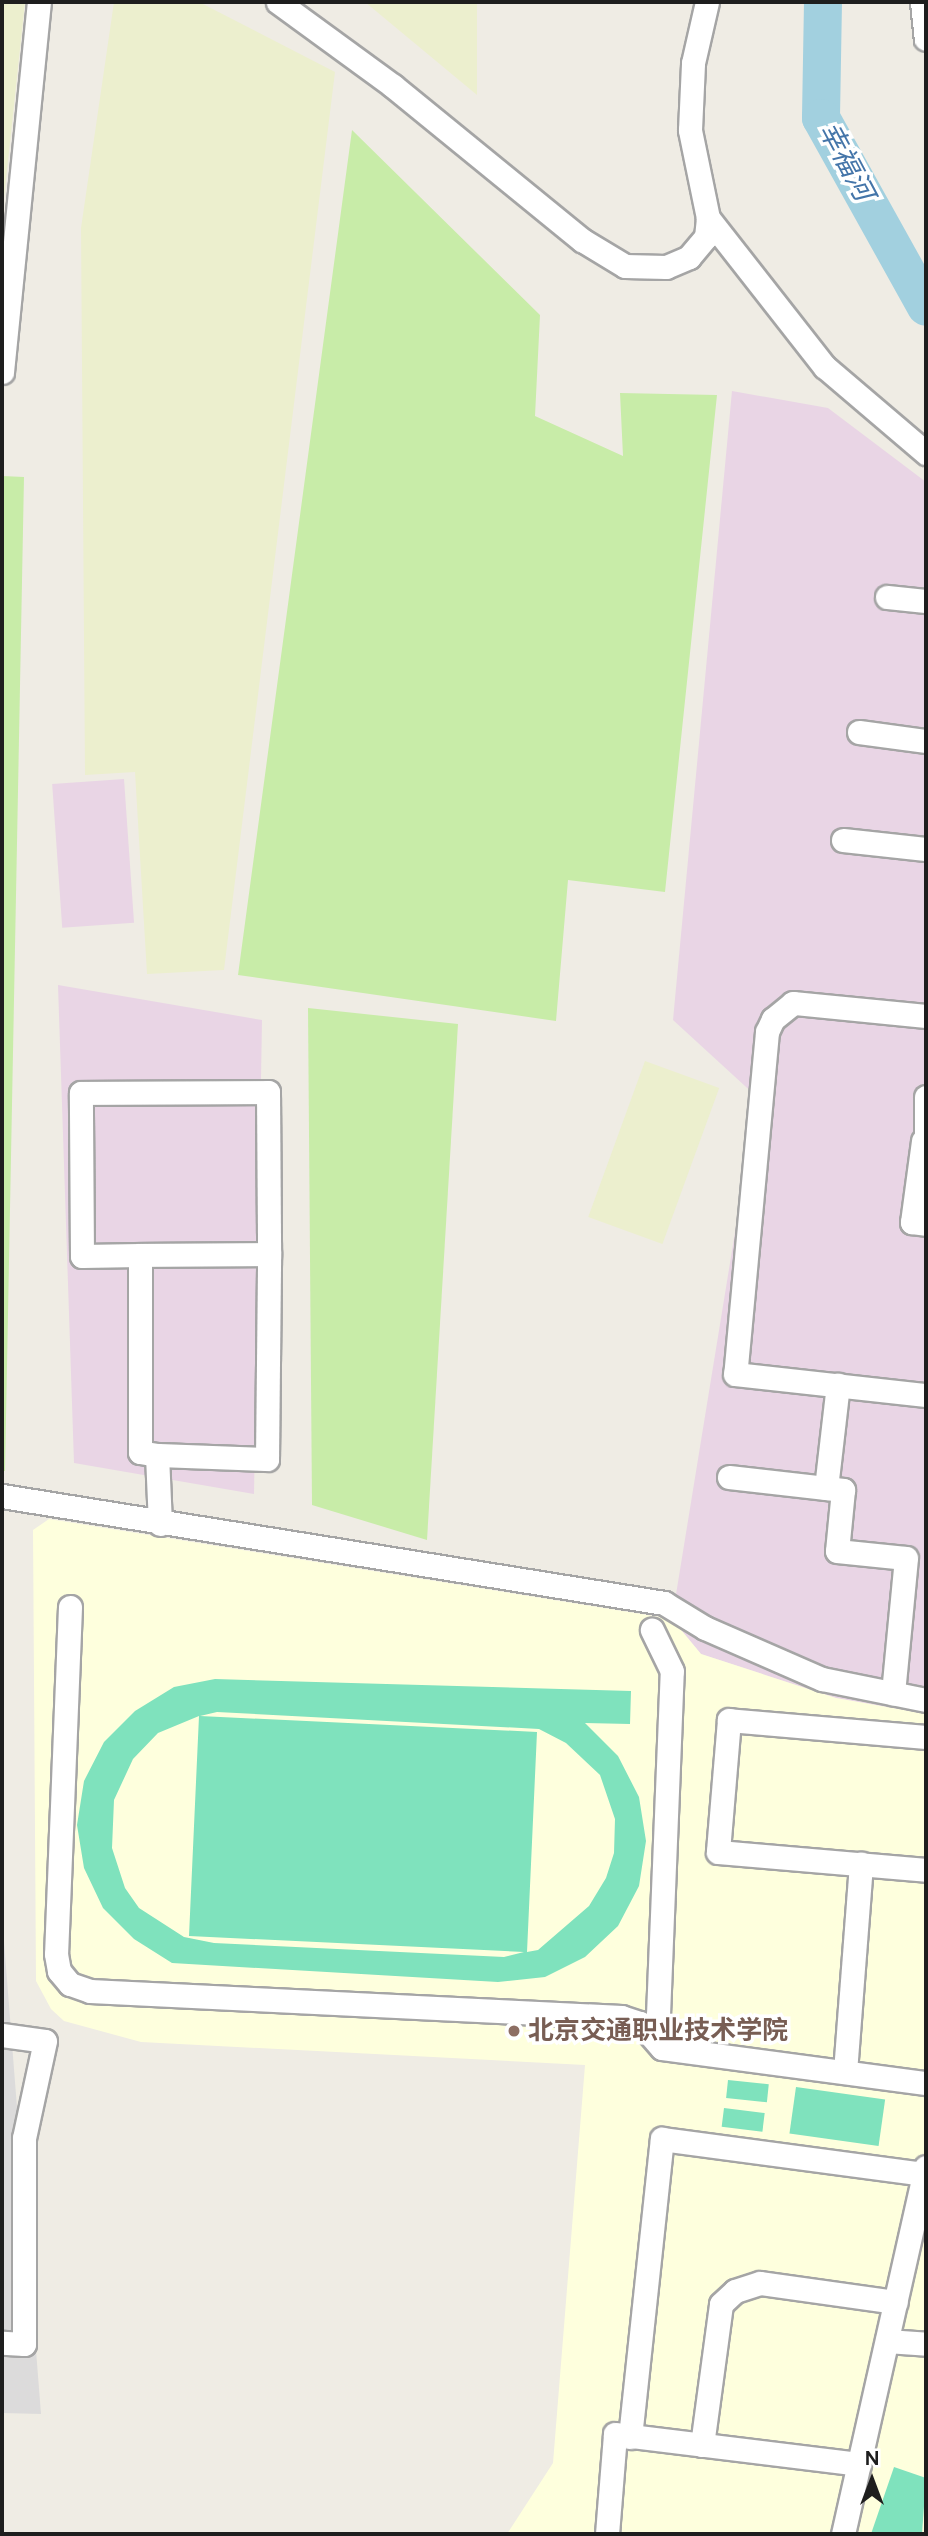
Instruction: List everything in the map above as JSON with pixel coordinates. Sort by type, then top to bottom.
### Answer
[{"type":"street","points":[[2,372],[39,2]]},
{"type":"street","points":[[278,2],[393,86],[582,240],[625,266],[666,267],[690,257],[706,237],[708,218],[690,130],[693,63],[707,2]]},
{"type":"street","points":[[922,2],[926,39]]},
{"type":"street","points":[[708,218],[825,367],[926,453]]},
{"type":"street","points":[[887,597],[926,601]]},
{"type":"street","points":[[859,732],[926,741]]},
{"type":"street","points":[[843,840],[926,849]]},
{"type":"street","points":[[926,1016],[793,1003],[773,1019],[767,1032],[735,1374],[926,1395]]},
{"type":"street","points":[[140,1255],[140,1452],[267,1460],[269,1254],[268,1092],[81,1093],[82,1256],[140,1255],[269,1254]]},
{"type":"street","points":[[926,1097],[925,1143],[912,1222],[926,1224]]},
{"type":"street","points":[[827,1488],[838,1385]]},
{"type":"street","points":[[157,1455],[160,1524]]},
{"type":"street","points":[[729,1477],[843,1490],[837,1551],[906,1558],[893,1693]]},
{"type":"street","points":[[2,1496],[160,1524],[664,1603],[705,1628],[822,1679],[926,1700]]},
{"type":"street","points":[[70,1607],[56,1954],[59,1971],[70,1984],[90,1991],[621,2017],[640,2023],[662,2048],[926,2083]]},
{"type":"street","points":[[650,2034],[658,2015],[672,1671],[652,1630]]},
{"type":"street","points":[[926,1737],[729,1720],[718,1852],[926,1870]]},
{"type":"street","points":[[845,2072],[861,1864]]},
{"type":"street","points":[[2,2035],[45,2041],[12,2201],[24,2344],[2,2343]]},
{"type":"street","points":[[630,2437],[662,2139],[925,2170],[920,2225],[896,2302],[843,2534]]},
{"type":"street","points":[[702,2445],[721,2304],[735,2291],[760,2283],[896,2302]]},
{"type":"street","points":[[887,2341],[926,2344]]},
{"type":"street","points":[[607,2534],[615,2434],[859,2464]]},
{"type":"shaded area","points":[[2,2],[25,2],[2,217]]},
{"type":"shaded area","points":[[114,2],[199,2],[335,72],[224,970],[147,974],[135,772],[85,775],[81,228]]},
{"type":"shaded area","points":[[365,2],[477,2],[477,95]]},
{"type":"shaded area","points":[[732,391],[828,408],[926,482],[926,1714],[836,1698],[701,1654],[672,1619],[757,1097],[673,1020]]},
{"type":"shaded area","points":[[124,779],[134,923],[62,928],[52,784]]},
{"type":"shaded area","points":[[58,985],[262,1020],[254,1494],[74,1463]]},
{"type":"shaded area","points":[[645,1061],[719,1088],[662,1244],[588,1217]]},
{"type":"shaded area","name":"北京交通职业技术学院","points":[[49,1519],[672,1619],[701,1654],[836,1698],[926,1714],[926,2534],[507,2534],[553,2463],[585,2065],[141,2042],[64,2021],[51,2009],[36,1981],[33,1530]]},
{"type":"shaded area","points":[[2,1916],[41,2414],[2,2413]]},
{"type":"green space","points":[[352,130],[540,315],[535,416],[623,456],[620,393],[717,395],[665,892],[568,880],[556,1021],[238,975]]},
{"type":"green space","points":[[2,476],[24,477],[5,1471],[2,1471]]},
{"type":"green space","points":[[308,1008],[458,1024],[427,1540],[312,1505]]},
{"type":"green space","points":[[215,1679],[631,1691],[630,1724],[585,1723],[618,1756],[639,1797],[646,1841],[639,1886],[618,1926],[585,1957],[545,1977],[498,1982],[172,1963],[134,1939],[103,1908],[84,1868],[77,1825],[84,1781],[104,1742],[135,1711],[174,1687]],"holes":[[[217,1712],[539,1729],[566,1743],[600,1775],[615,1819],[614,1853],[606,1878],[589,1906],[538,1950],[527,1952],[537,1732],[200,1716]],[[199,1716],[189,1936],[524,1952],[504,1957],[214,1943],[184,1937],[139,1908],[125,1888],[112,1848],[114,1800],[133,1759],[158,1733]]]},
{"type":"green space","points":[[728,2080],[769,2084],[767,2102],[726,2098]]},
{"type":"green space","points":[[796,2087],[885,2100],[879,2146],[789,2134]]},
{"type":"green space","points":[[724,2108],[765,2113],[762,2132],[722,2127]]},
{"type":"green space","points":[[894,2467],[926,2478],[922,2534],[871,2534]]},
{"type":"waterway","name":"幸福河","points":[[823,2],[821,118],[926,307]]},
{"type":"place","name":"北京交通职业技术学院","points":[[514,2031]]}]
